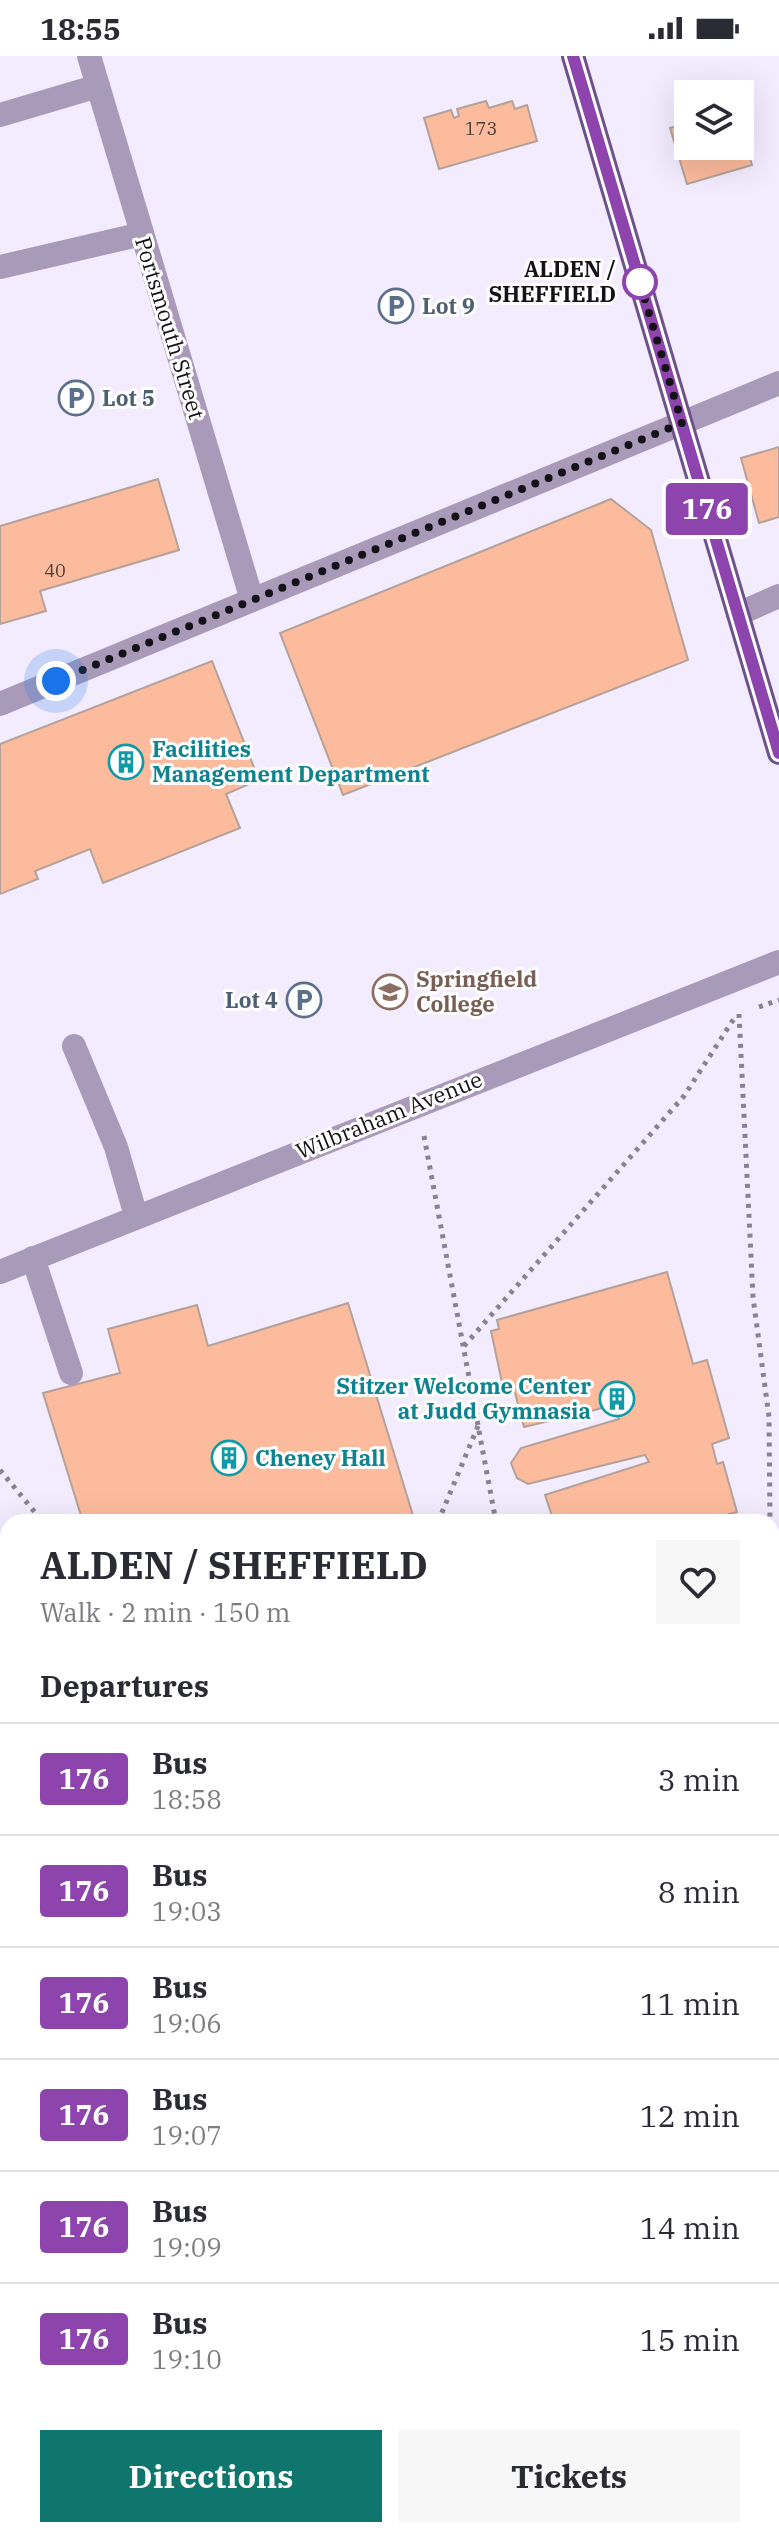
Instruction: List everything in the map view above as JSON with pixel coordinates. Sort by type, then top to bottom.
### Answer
[{"type":"main road","points":[[573,56],[779,753]]},
{"type":"street","name":"Portsmouth Street","points":[[89,56],[252,600]]},
{"type":"street","points":[[0,115],[98,86]]},
{"type":"street","points":[[0,267],[142,234]]},
{"type":"street","points":[[0,704],[779,383]]},
{"type":"street","points":[[738,614],[779,596]]},
{"type":"street","name":"Wilbraham Avenue","points":[[0,1272],[418,1103],[779,962]]},
{"type":"street","points":[[74,1046],[116,1147],[136,1216]]},
{"type":"street","points":[[33,1258],[71,1373]]},
{"type":"path","points":[[464,1346],[684,1096],[736,1015],[779,1000]]},
{"type":"path","points":[[736,1015],[753,1297],[769,1417],[770,1514]]},
{"type":"path","points":[[418,1103],[495,1514]]},
{"type":"path","points":[[769,1417],[779,1411]]},
{"type":"path","points":[[441,1514],[479,1425]]},
{"type":"path","points":[[0,1470],[36,1514]]},
{"type":"building","points":[[486,101],[489,108],[512,101],[515,109],[527,105],[537,141],[439,169],[424,118],[451,110],[454,118],[459,116],[457,109]]},
{"type":"building","points":[[680,160],[750,160],[752,165],[687,184]]},
{"type":"building","points":[[779,447],[779,517],[759,523],[741,458]]},
{"type":"building","points":[[158,479],[179,550],[40,591],[46,611],[0,624],[0,526]]},
{"type":"building","points":[[611,499],[651,530],[688,660],[343,795],[280,633]]},
{"type":"building","name":"Facilities Management Department","points":[[212,661],[259,780],[226,794],[240,828],[103,883],[90,849],[35,871],[38,879],[0,894],[0,744]]},
{"type":"building","name":"Stitzer Welcome Center at Judd Gymnasia","points":[[667,1272],[693,1364],[707,1360],[729,1438],[712,1444],[717,1464],[723,1462],[737,1512],[551,1514],[545,1495],[649,1462],[645,1455],[528,1484],[517,1478],[511,1463],[521,1448],[619,1419],[615,1405],[524,1427],[514,1389],[504,1392],[491,1331],[499,1329],[497,1320]]},
{"type":"building","name":"Cheney Hall","points":[[348,1303],[413,1514],[81,1514],[43,1393],[120,1373],[108,1329],[197,1305],[208,1346]]},
{"type":"bus line","name":"176","points":[[573,56],[779,753]]},
{"type":"place","name":"ALDEN / SHEFFIELD","points":[[640,282]]},
{"type":"place","name":"Lot 9","points":[[396,306]]},
{"type":"place","name":"Lot 5","points":[[76,398]]},
{"type":"place","name":"Facilities Management Department","points":[[126,762]]},
{"type":"place","name":"Springfield College","points":[[390,992]]},
{"type":"place","name":"Lot 4","points":[[304,1000]]},
{"type":"place","name":"Stitzer Welcome Center at Judd Gymnasia","points":[[617,1399]]},
{"type":"place","name":"Cheney Hall","points":[[229,1458]]},
{"type":"route","points":[[56,681],[682,423],[636,270],[640,282]]}]
